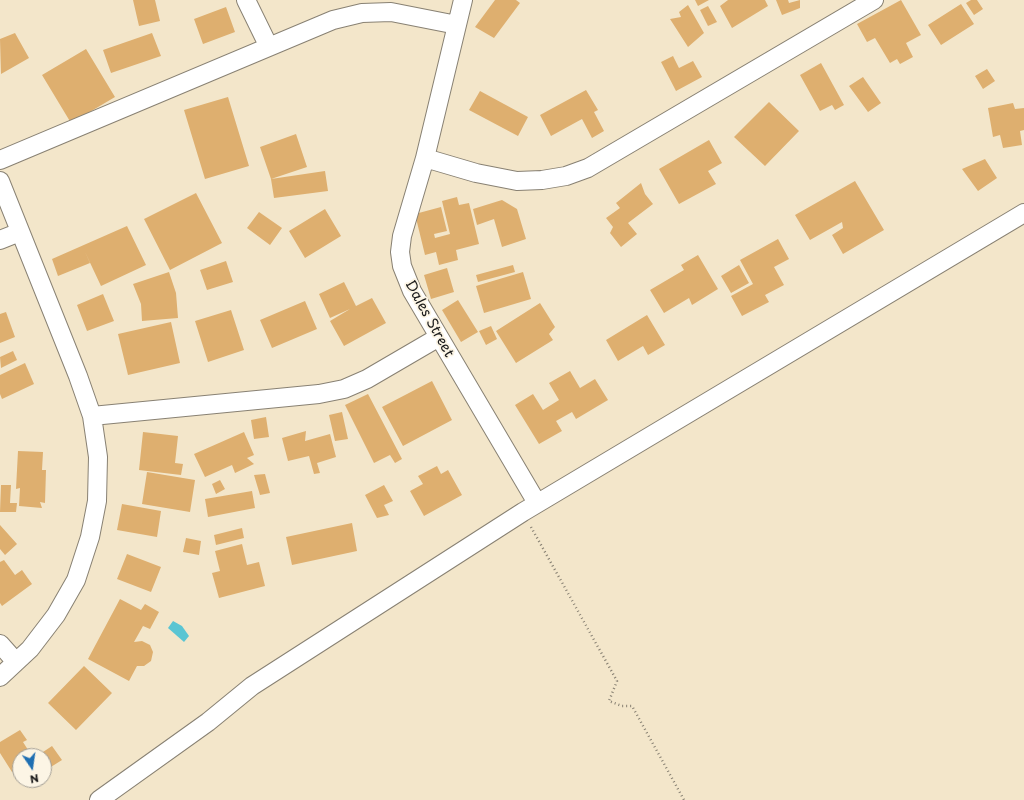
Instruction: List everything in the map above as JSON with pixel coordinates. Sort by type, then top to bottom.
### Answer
[{"type":"street","points":[[246,0],[269,47]]},
{"type":"street","name":"Dales Street","points":[[463,0],[425,158],[402,236],[400,252],[406,280],[439,337],[530,508]]},
{"type":"street","points":[[425,158],[476,173],[516,181],[542,180],[566,176],[588,168],[874,0]]},
{"type":"street","points":[[0,160],[333,20],[362,13],[391,12],[457,25]]},
{"type":"street","points":[[0,181],[78,376],[92,416],[98,457],[97,501],[90,537],[76,580],[56,615],[30,649],[0,677]]},
{"type":"street","points":[[99,800],[208,722],[252,686],[530,508],[1024,213]]},
{"type":"street","points":[[0,240],[20,232]]},
{"type":"street","points":[[92,416],[319,394],[344,389],[367,379],[439,337]]},
{"type":"street","points":[[0,644],[16,662]]},
{"type":"path","points":[[530,508],[617,681],[609,701],[622,706],[632,706],[684,800]]},
{"type":"water","points":[[173,621],[182,626],[189,636],[184,642],[168,628]]},
{"type":"building","points":[[133,0],[155,0],[160,21],[139,26]]},
{"type":"building","points":[[495,0],[516,0],[520,3],[494,38],[475,27]]},
{"type":"building","points":[[695,0],[709,0],[698,6]]},
{"type":"building","points":[[728,0],[765,0],[768,6],[732,28],[720,6]]},
{"type":"building","points":[[776,0],[788,0],[789,3],[800,0],[800,8],[782,15]]},
{"type":"building","points":[[901,0],[921,35],[906,43],[913,57],[900,64],[897,59],[890,63],[875,38],[867,42],[857,24]]},
{"type":"building","points":[[971,0],[977,0],[983,9],[974,15],[966,3]]},
{"type":"building","points":[[961,4],[974,24],[941,45],[928,25]]},
{"type":"building","points":[[688,5],[704,33],[688,47],[670,19],[681,17],[679,12]]},
{"type":"building","points":[[708,6],[717,22],[708,26],[700,10]]},
{"type":"building","points":[[226,7],[235,32],[203,44],[194,19]]},
{"type":"building","points":[[15,33],[29,58],[1,74],[0,39]]},
{"type":"building","points":[[152,33],[161,56],[111,73],[103,50]]},
{"type":"building","points":[[86,49],[115,97],[71,123],[42,75]]},
{"type":"building","points":[[673,56],[679,68],[693,61],[702,77],[676,91],[661,62]]},
{"type":"building","points":[[821,63],[844,105],[835,110],[832,105],[820,111],[800,75]]},
{"type":"building","points":[[987,69],[995,81],[983,89],[975,76]]},
{"type":"building","points":[[863,77],[881,103],[868,112],[849,86]]},
{"type":"building","points":[[586,90],[598,110],[594,112],[604,131],[592,138],[582,119],[551,136],[540,115]]},
{"type":"building","points":[[480,91],[528,117],[518,136],[469,110]]},
{"type":"building","points":[[228,97],[249,166],[205,179],[184,110]]},
{"type":"building","points":[[769,102],[799,131],[765,166],[734,137]]},
{"type":"building","points":[[1013,103],[1015,109],[1024,108],[1024,130],[1020,131],[1022,145],[1003,148],[1000,135],[993,137],[988,108]]},
{"type":"building","points":[[296,134],[307,167],[271,179],[260,147]]},
{"type":"building","points":[[709,140],[722,163],[708,171],[716,184],[679,204],[659,169]]},
{"type":"building","points":[[985,159],[997,178],[978,191],[962,169]]},
{"type":"building","points":[[325,171],[328,191],[274,198],[271,179]]},
{"type":"building","points":[[855,181],[884,230],[843,254],[832,235],[843,228],[842,222],[810,240],[795,215]]},
{"type":"building","points":[[641,183],[645,194],[653,204],[628,223],[637,234],[621,247],[610,233],[613,227],[606,218],[620,208],[616,203]]},
{"type":"building","points":[[196,193],[222,243],[170,270],[144,219]]},
{"type":"building","points":[[457,197],[459,205],[469,203],[479,244],[456,250],[458,260],[439,265],[436,252],[425,255],[415,214],[441,207],[447,231],[434,234],[435,238],[450,234],[442,201]]},
{"type":"building","points":[[502,200],[517,209],[526,239],[502,247],[494,219],[477,225],[473,209]]},
{"type":"building","points":[[325,209],[341,236],[305,258],[289,231]]},
{"type":"building","points":[[259,212],[282,228],[270,245],[247,228]]},
{"type":"building","points":[[127,226],[146,265],[101,286],[85,252],[90,263],[58,276],[52,259]]},
{"type":"building","points":[[778,239],[789,259],[774,267],[784,285],[765,295],[769,302],[742,316],[731,296],[753,284],[740,260]]},
{"type":"building","points":[[698,255],[718,289],[692,305],[689,298],[664,313],[650,290],[684,270],[681,265]]},
{"type":"building","points":[[226,261],[233,282],[207,290],[200,270]]},
{"type":"building","points":[[513,265],[515,272],[478,282],[476,275]]},
{"type":"building","points":[[739,265],[749,283],[731,293],[721,276]]},
{"type":"building","points":[[447,268],[454,292],[431,299],[424,275]]},
{"type":"building","points":[[169,272],[176,293],[178,318],[142,321],[141,304],[133,284]]},
{"type":"building","points":[[523,272],[531,299],[484,313],[476,286]]},
{"type":"building","points":[[344,282],[356,306],[372,298],[386,323],[344,346],[330,321],[350,309],[330,318],[319,294]]},
{"type":"building","points":[[103,294],[114,321],[87,331],[77,305]]},
{"type":"building","points":[[458,300],[478,332],[461,342],[442,310]]},
{"type":"building","points":[[305,301],[317,329],[272,348],[260,320]]},
{"type":"building","points":[[540,303],[555,327],[549,334],[553,340],[516,363],[496,331]]},
{"type":"building","points":[[231,310],[244,350],[208,362],[195,321]]},
{"type":"building","points":[[6,312],[15,337],[0,343],[0,314]]},
{"type":"building","points":[[647,315],[665,345],[648,355],[643,346],[618,361],[606,340]]},
{"type":"building","points":[[171,322],[180,363],[128,375],[118,334]]},
{"type":"building","points":[[491,326],[497,339],[486,345],[479,331]]},
{"type":"building","points":[[13,351],[17,360],[1,368],[0,357]]},
{"type":"building","points":[[25,363],[34,384],[2,399],[0,394],[0,375]]},
{"type":"building","points":[[570,371],[580,388],[595,379],[608,400],[576,419],[572,412],[556,421],[562,431],[539,444],[515,405],[533,394],[543,410],[559,400],[549,383]]},
{"type":"building","points":[[432,381],[452,420],[403,446],[382,407]]},
{"type":"building","points":[[368,394],[402,459],[395,463],[390,455],[374,463],[345,405]]},
{"type":"building","points":[[342,412],[348,439],[335,441],[329,415]]},
{"type":"building","points":[[266,417],[269,437],[254,439],[251,420]]},
{"type":"building","points":[[306,431],[305,441],[330,434],[336,457],[317,463],[320,473],[314,474],[309,456],[288,461],[282,438]]},
{"type":"building","points":[[143,432],[178,436],[175,463],[183,464],[181,475],[139,470]]},
{"type":"building","points":[[244,432],[254,455],[247,458],[254,464],[235,473],[232,465],[205,477],[194,454]]},
{"type":"building","points":[[18,451],[43,452],[42,470],[46,470],[45,503],[40,502],[42,508],[19,506],[20,488],[16,489]]},
{"type":"building","points":[[437,466],[441,474],[448,470],[462,495],[424,516],[410,491],[423,484],[418,476]]},
{"type":"building","points":[[147,472],[195,480],[190,512],[142,504]]},
{"type":"building","points":[[265,474],[270,493],[260,495],[254,475]]},
{"type":"building","points":[[220,480],[225,489],[216,494],[212,484]]},
{"type":"building","points":[[1,485],[11,485],[10,503],[17,503],[16,512],[0,512]]},
{"type":"building","points":[[384,485],[393,501],[384,505],[389,515],[377,518],[365,495]]},
{"type":"building","points":[[252,491],[255,508],[208,517],[205,499]]},
{"type":"building","points":[[122,504],[161,511],[157,537],[117,530]]},
{"type":"building","points":[[352,523],[357,551],[292,565],[286,537]]},
{"type":"building","points":[[0,525],[17,544],[5,555],[0,549]]},
{"type":"building","points":[[242,528],[244,538],[216,545],[214,535]]},
{"type":"building","points":[[186,538],[201,541],[199,555],[183,552]]},
{"type":"building","points":[[242,544],[247,565],[259,562],[265,586],[219,598],[212,573],[220,571],[215,551]]},
{"type":"building","points":[[127,554],[161,567],[151,592],[117,579]]},
{"type":"building","points":[[4,560],[15,575],[22,570],[32,584],[2,606],[0,603],[0,562]]},
{"type":"building","points":[[120,599],[141,610],[145,604],[159,612],[150,629],[143,626],[134,642],[142,641],[150,645],[153,652],[151,661],[144,666],[137,666],[129,681],[88,659]]},
{"type":"building","points":[[84,666],[112,693],[76,730],[48,703]]},
{"type":"building","points":[[20,730],[27,740],[23,742],[27,748],[12,748],[12,772],[0,753],[0,742]]},
{"type":"building","points":[[52,746],[62,760],[52,766],[52,748],[49,748]]}]
